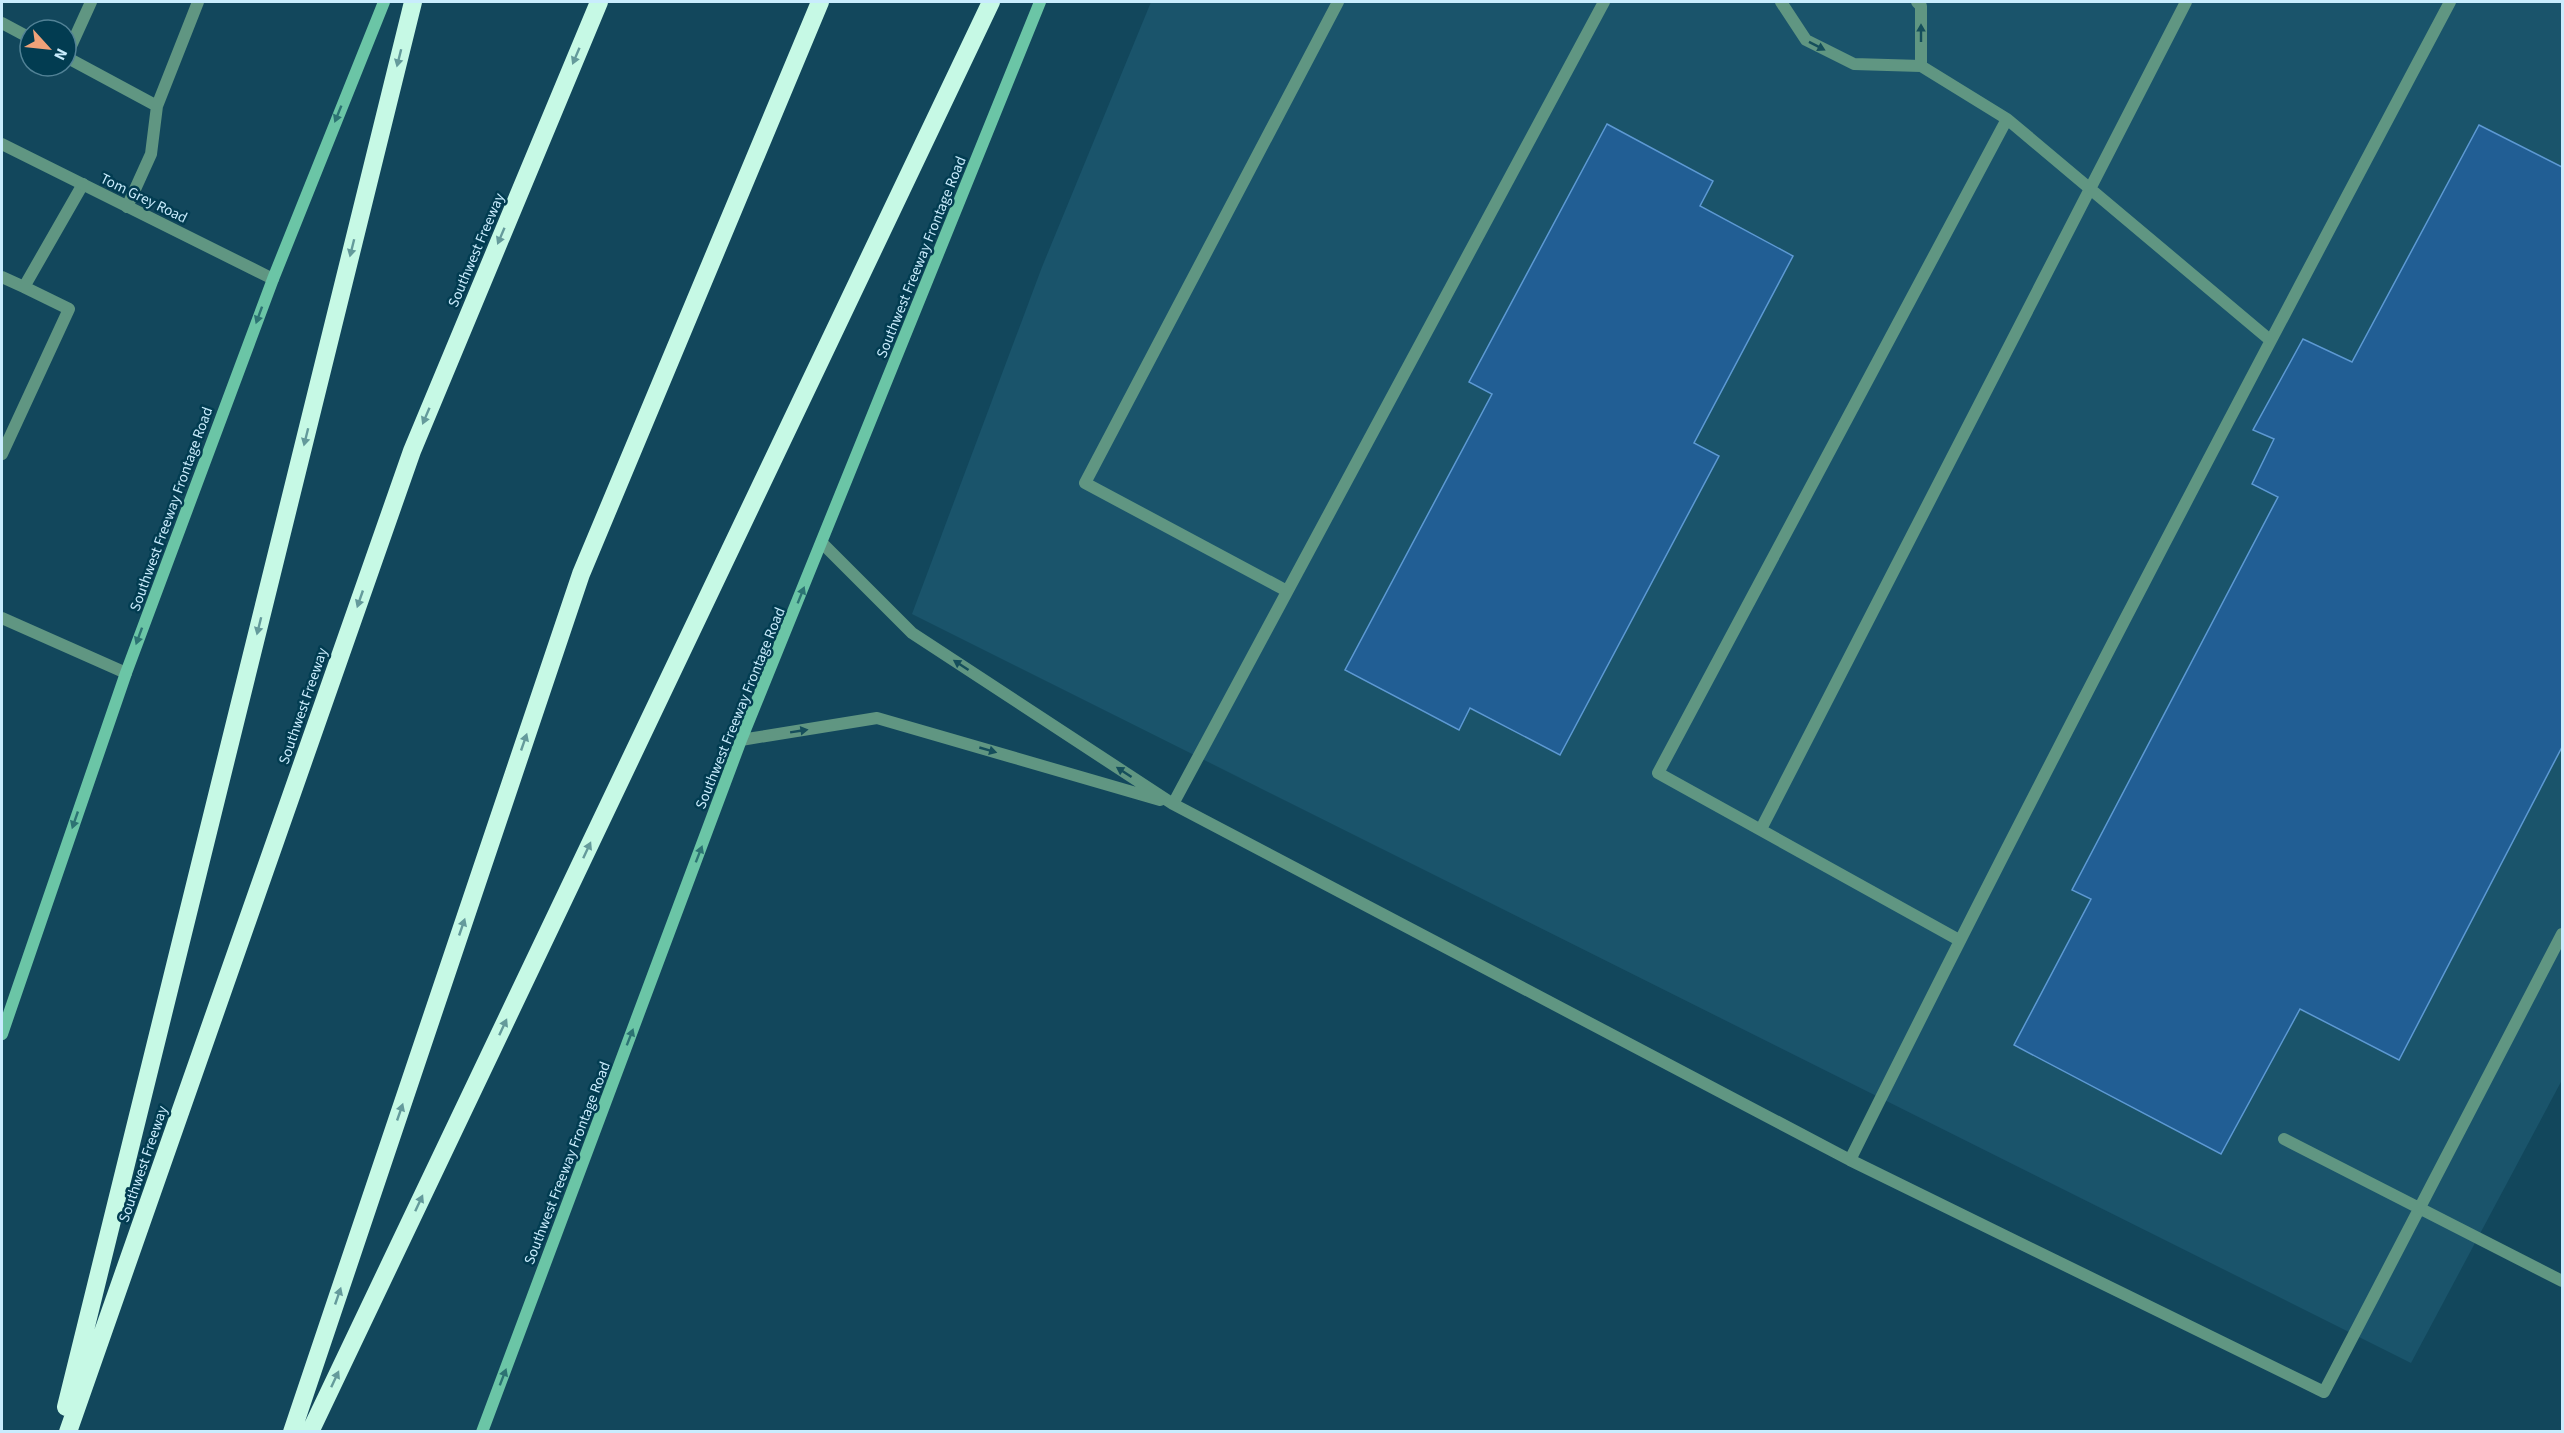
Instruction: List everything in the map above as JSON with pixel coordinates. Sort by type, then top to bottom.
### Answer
[{"type":"highway","points":[[60,1431],[413,2]]},
{"type":"highway","name":"Southwest Freeway","points":[[68,1431],[412,451],[599,2]]},
{"type":"highway","points":[[292,1431],[581,574],[820,2]]},
{"type":"highway","points":[[310,1431],[991,2]]},
{"type":"main road","name":"Southwest Freeway Frontage Road","points":[[2,1034],[126,673],[273,279],[384,2]]},
{"type":"main road","name":"Southwest Freeway Frontage Road","points":[[482,1431],[741,741],[1040,2]]},
{"type":"street","points":[[78,31],[91,2]]},
{"type":"street","points":[[127,207],[151,154],[157,106],[198,2]]},
{"type":"street","points":[[1287,591],[1085,483],[1338,2]]},
{"type":"street","points":[[1173,804],[1604,2]]},
{"type":"street","points":[[1781,2],[1806,40],[1854,64],[1921,66],[2007,119],[2270,340]]},
{"type":"street","points":[[1917,2],[1921,6],[1921,66]]},
{"type":"street","points":[[1761,829],[2187,2]]},
{"type":"street","points":[[1850,1160],[1959,940],[2270,340],[2450,2]]},
{"type":"street","points":[[2,23],[18,32]]},
{"type":"street","points":[[78,63],[157,106]]},
{"type":"street","points":[[1959,940],[1658,773],[2007,119]]},
{"type":"street","name":"Tom Grey Road","points":[[2,144],[273,279]]},
{"type":"street","points":[[24,287],[83,184]]},
{"type":"street","points":[[2,277],[69,309],[2,454]]},
{"type":"street","points":[[822,543],[912,633],[1173,804],[1850,1160],[2324,1392],[2562,934]]},
{"type":"street","points":[[2,618],[126,673]]},
{"type":"street","points":[[741,741],[877,718],[1173,804]]},
{"type":"street","points":[[2284,1139],[2562,1281]]},
{"type":"shaded area","points":[[1151,2],[2562,2],[2562,1080],[2411,1363],[912,614],[1042,267]]},
{"type":"building","points":[[1607,124],[1713,181],[1700,206],[1793,256],[1694,443],[1719,456],[1560,755],[1470,708],[1459,730],[1345,670],[1492,394],[1469,382]]},
{"type":"building","points":[[2479,125],[2562,167],[2562,747],[2399,1060],[2300,1009],[2221,1154],[2014,1045],[2091,899],[2072,890],[2278,497],[2252,484],[2274,439],[2253,430],[2303,339],[2352,362]]}]
